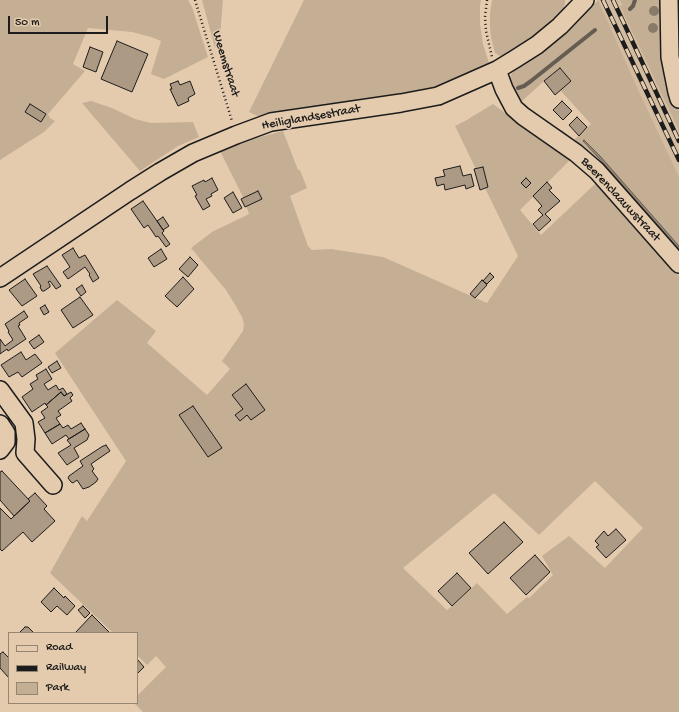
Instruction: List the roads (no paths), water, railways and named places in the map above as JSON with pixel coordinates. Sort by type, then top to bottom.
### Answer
[{"type":"street","points":[[669,0],[670,57],[679,99]]},
{"type":"street","name":"Heiliglandsestraat","points":[[0,278],[130,190],[193,154],[236,135],[271,122],[401,103],[438,96],[497,70],[537,45],[560,26],[578,3]]},
{"type":"street","name":"Beerenclaauwstraat","points":[[497,70],[504,89],[514,108],[593,167],[679,264]]},
{"type":"street","points":[[0,390],[24,423],[26,438],[25,453],[53,486]]},
{"type":"street","points":[[0,424],[6,433],[6,442],[0,450]]},
{"type":"waterway","points":[[630,9],[635,0]]},
{"type":"waterway","points":[[518,88],[531,81],[595,30]]},
{"type":"railway","points":[[603,0],[679,160]]},
{"type":"railway","points":[[613,0],[679,141]]}]
